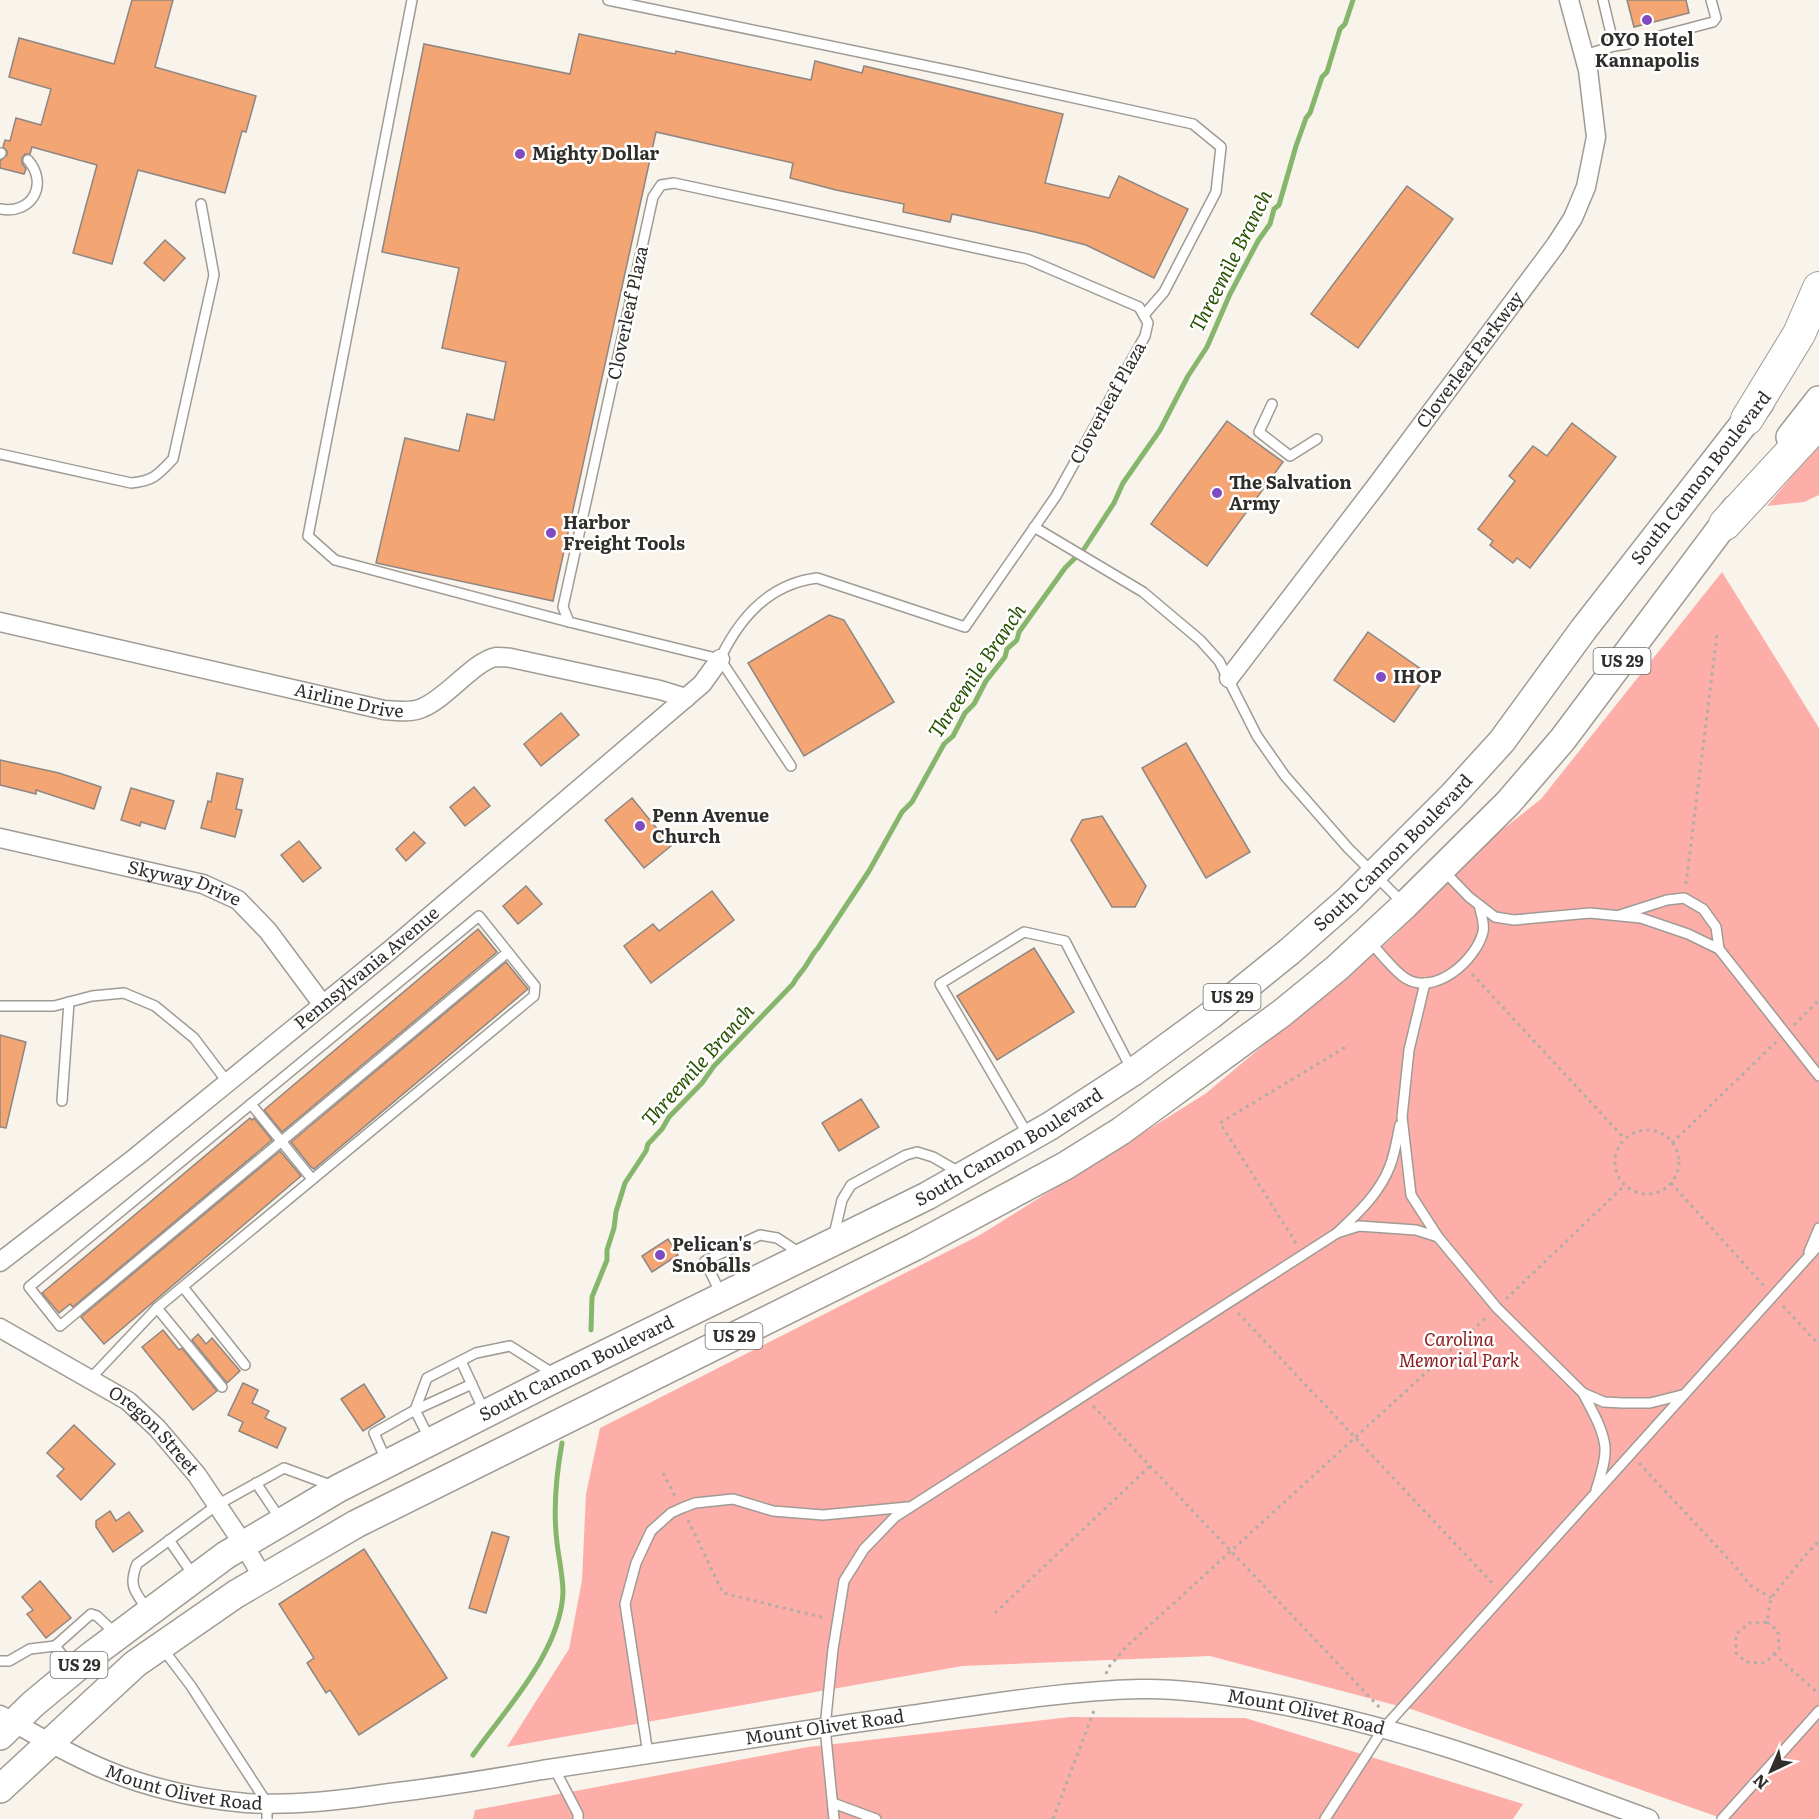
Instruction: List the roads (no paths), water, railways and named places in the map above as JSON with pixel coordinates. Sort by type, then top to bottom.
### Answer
[{"type":"highway","points":[[1748,419],[1799,334],[1819,288]]},
{"type":"highway","points":[[1725,524],[1819,422]]},
{"type":"main road","name":"South Cannon Boulevard","points":[[5,1725],[117,1636],[196,1578],[244,1545],[339,1488],[558,1377],[927,1196],[1030,1138],[1133,1072],[1211,1015],[1348,900],[1452,796],[1502,741],[1583,630],[1797,354],[1819,316]]},
{"type":"main road","name":"US 29","points":[[0,1788],[135,1664],[236,1594],[356,1524],[914,1247],[1065,1166],[1121,1131],[1282,1013],[1336,968],[1405,905],[1538,770],[1819,400]]},
{"type":"street","name":"Cloverleaf Parkway","points":[[1229,678],[1476,353],[1573,218],[1586,187],[1596,137],[1593,99],[1569,0]]},
{"type":"street","name":"Airline Drive","points":[[0,622],[384,710],[420,709],[439,699],[481,664],[495,657],[522,660],[660,690],[686,698]]},
{"type":"street","name":"Pennsylvania Avenue","points":[[0,1262],[136,1158],[322,1005],[686,698],[702,684],[720,659]]},
{"type":"street","name":"Skyway Drive","points":[[0,838],[203,884],[238,900],[268,931],[322,1005]]},
{"type":"street","name":"Oregon Street","points":[[0,1328],[128,1401],[158,1428],[197,1475],[244,1545],[263,1578]]},
{"type":"street","name":"Mount Olivet Road","points":[[5,1725],[134,1781],[166,1789],[244,1802],[267,1811],[441,1787],[825,1727],[1049,1696],[1142,1689],[1219,1694],[1387,1724],[1649,1819]]},
{"type":"lane","points":[[412,0],[308,536],[335,560],[720,659],[792,766]]},
{"type":"lane","points":[[608,0],[1193,124],[1221,147],[1216,192],[1164,292],[1143,315]]},
{"type":"lane","points":[[1603,0],[1614,46]]},
{"type":"lane","points":[[1656,37],[1713,22],[1716,18],[1711,0]]},
{"type":"lane","points":[[1584,55],[1628,44]]},
{"type":"lane","points":[[0,209],[21,208],[34,195],[38,186],[38,176],[28,160]]},
{"type":"lane","name":"Cloverleaf Plaza","points":[[569,622],[563,607],[653,197],[661,185],[674,183],[1027,259],[1139,307],[1148,323],[1145,336],[1098,424],[1056,496],[965,627],[817,578],[799,580],[773,593],[744,619],[731,635],[720,659]]},
{"type":"lane","points":[[0,454],[131,483],[148,482],[160,474],[173,459],[214,275],[201,204]]},
{"type":"lane","points":[[1272,404],[1259,432],[1290,456],[1317,439]]},
{"type":"lane","points":[[1034,527],[1143,592],[1206,647],[1219,661],[1257,736],[1285,776],[1348,848],[1405,905]]},
{"type":"lane","points":[[1441,868],[1469,897],[1495,917],[1514,920],[1590,913],[1641,918],[1688,934],[1719,949],[1819,1076]]},
{"type":"lane","points":[[1616,916],[1667,900],[1684,898],[1703,909],[1716,927],[1719,949]]},
{"type":"lane","points":[[1367,939],[1406,978],[1425,983],[1448,977],[1476,951],[1485,929],[1479,905]]},
{"type":"lane","points":[[90,1379],[157,1308],[534,996],[535,987],[508,952],[479,916],[29,1287],[60,1326],[508,952]]},
{"type":"lane","points":[[1030,1138],[940,984],[1024,933],[1065,941],[1133,1072]]},
{"type":"lane","points":[[834,1819],[825,1727],[844,1581],[864,1549],[895,1517],[1337,1233],[1358,1213],[1377,1190],[1390,1167],[1402,1117],[1409,1050],[1425,983]]},
{"type":"lane","points":[[0,1006],[54,1006],[92,996],[124,993],[155,1006],[194,1038],[228,1083]]},
{"type":"lane","points":[[62,1101],[69,1002]]},
{"type":"lane","points":[[251,1104],[312,1179]]},
{"type":"lane","points":[[1402,1117],[1411,1195],[1438,1237],[1497,1308],[1583,1393],[1597,1421],[1605,1447],[1595,1492]]},
{"type":"lane","points":[[832,1242],[842,1200],[851,1185],[906,1155],[917,1152],[933,1157],[964,1175]]},
{"type":"lane","points":[[1337,1233],[1359,1226],[1416,1230],[1438,1237]]},
{"type":"lane","points":[[1806,1260],[1819,1228]]},
{"type":"lane","points":[[722,1296],[705,1261],[760,1235],[777,1238],[805,1256]]},
{"type":"lane","points":[[1325,1819],[1387,1724],[1819,1245]]},
{"type":"lane","points":[[183,1287],[245,1365]]},
{"type":"lane","points":[[157,1308],[222,1387]]},
{"type":"lane","points":[[431,1442],[415,1410],[426,1378],[476,1353],[510,1346],[558,1377]]},
{"type":"lane","points":[[461,1361],[486,1414]]},
{"type":"lane","points":[[388,1463],[374,1433],[415,1410],[472,1384]]},
{"type":"lane","points":[[1583,1393],[1604,1402],[1623,1403],[1650,1403],[1683,1395]]},
{"type":"lane","points":[[149,1612],[134,1588],[132,1578],[137,1564],[217,1505],[284,1468],[339,1488]]},
{"type":"lane","points":[[256,1483],[282,1522]]},
{"type":"lane","points":[[648,1754],[625,1604],[636,1563],[651,1531],[670,1513],[695,1503],[733,1498],[773,1511],[824,1515],[910,1507]]},
{"type":"lane","points":[[169,1540],[196,1578]]},
{"type":"lane","points":[[0,1661],[9,1661],[30,1649],[55,1646],[92,1614],[97,1616],[117,1636]]},
{"type":"lane","points":[[55,1646],[75,1669]]},
{"type":"lane","points":[[160,1646],[191,1686],[267,1811]]},
{"type":"lane","points":[[1722,1819],[1819,1711]]},
{"type":"lane","points":[[554,1768],[578,1814],[578,1819]]},
{"type":"lane","points":[[833,1803],[876,1819]]},
{"type":"waterway","name":"Threemile Branch","points":[[591,1330],[592,1297],[607,1260],[607,1250],[616,1212],[625,1183],[646,1151],[648,1144],[662,1129],[669,1117],[702,1083],[714,1066],[793,984],[869,871],[902,812],[912,802],[944,744],[953,736],[986,681],[1005,657],[1007,649],[1017,640],[1019,632],[1065,568],[1084,549],[1114,503],[1123,483],[1160,430],[1188,376],[1207,347],[1230,294],[1258,241],[1270,224],[1274,209],[1279,205],[1306,118],[1310,113],[1322,77],[1327,72],[1340,29],[1345,24],[1353,0]]},
{"type":"waterway","name":"Threemile Branch","points":[[473,1755],[529,1679],[542,1658],[560,1615],[563,1587],[555,1506],[562,1443]]},
{"type":"place","name":"OYO Hotel Kannapolis","points":[[1647,20]]},
{"type":"place","name":"Mighty Dollar","points":[[520,154]]},
{"type":"place","name":"The Salvation Army","points":[[1217,493]]},
{"type":"place","name":"Harbor Freight Tools","points":[[551,533]]},
{"type":"place","name":"IHOP","points":[[1381,677]]},
{"type":"place","name":"Penn Avenue Church","points":[[640,826]]},
{"type":"place","name":"Pelican's Snoballs","points":[[660,1255]]},
{"type":"park label","name":"Carolina Memorial Park","points":[[1459,1350]]}]
